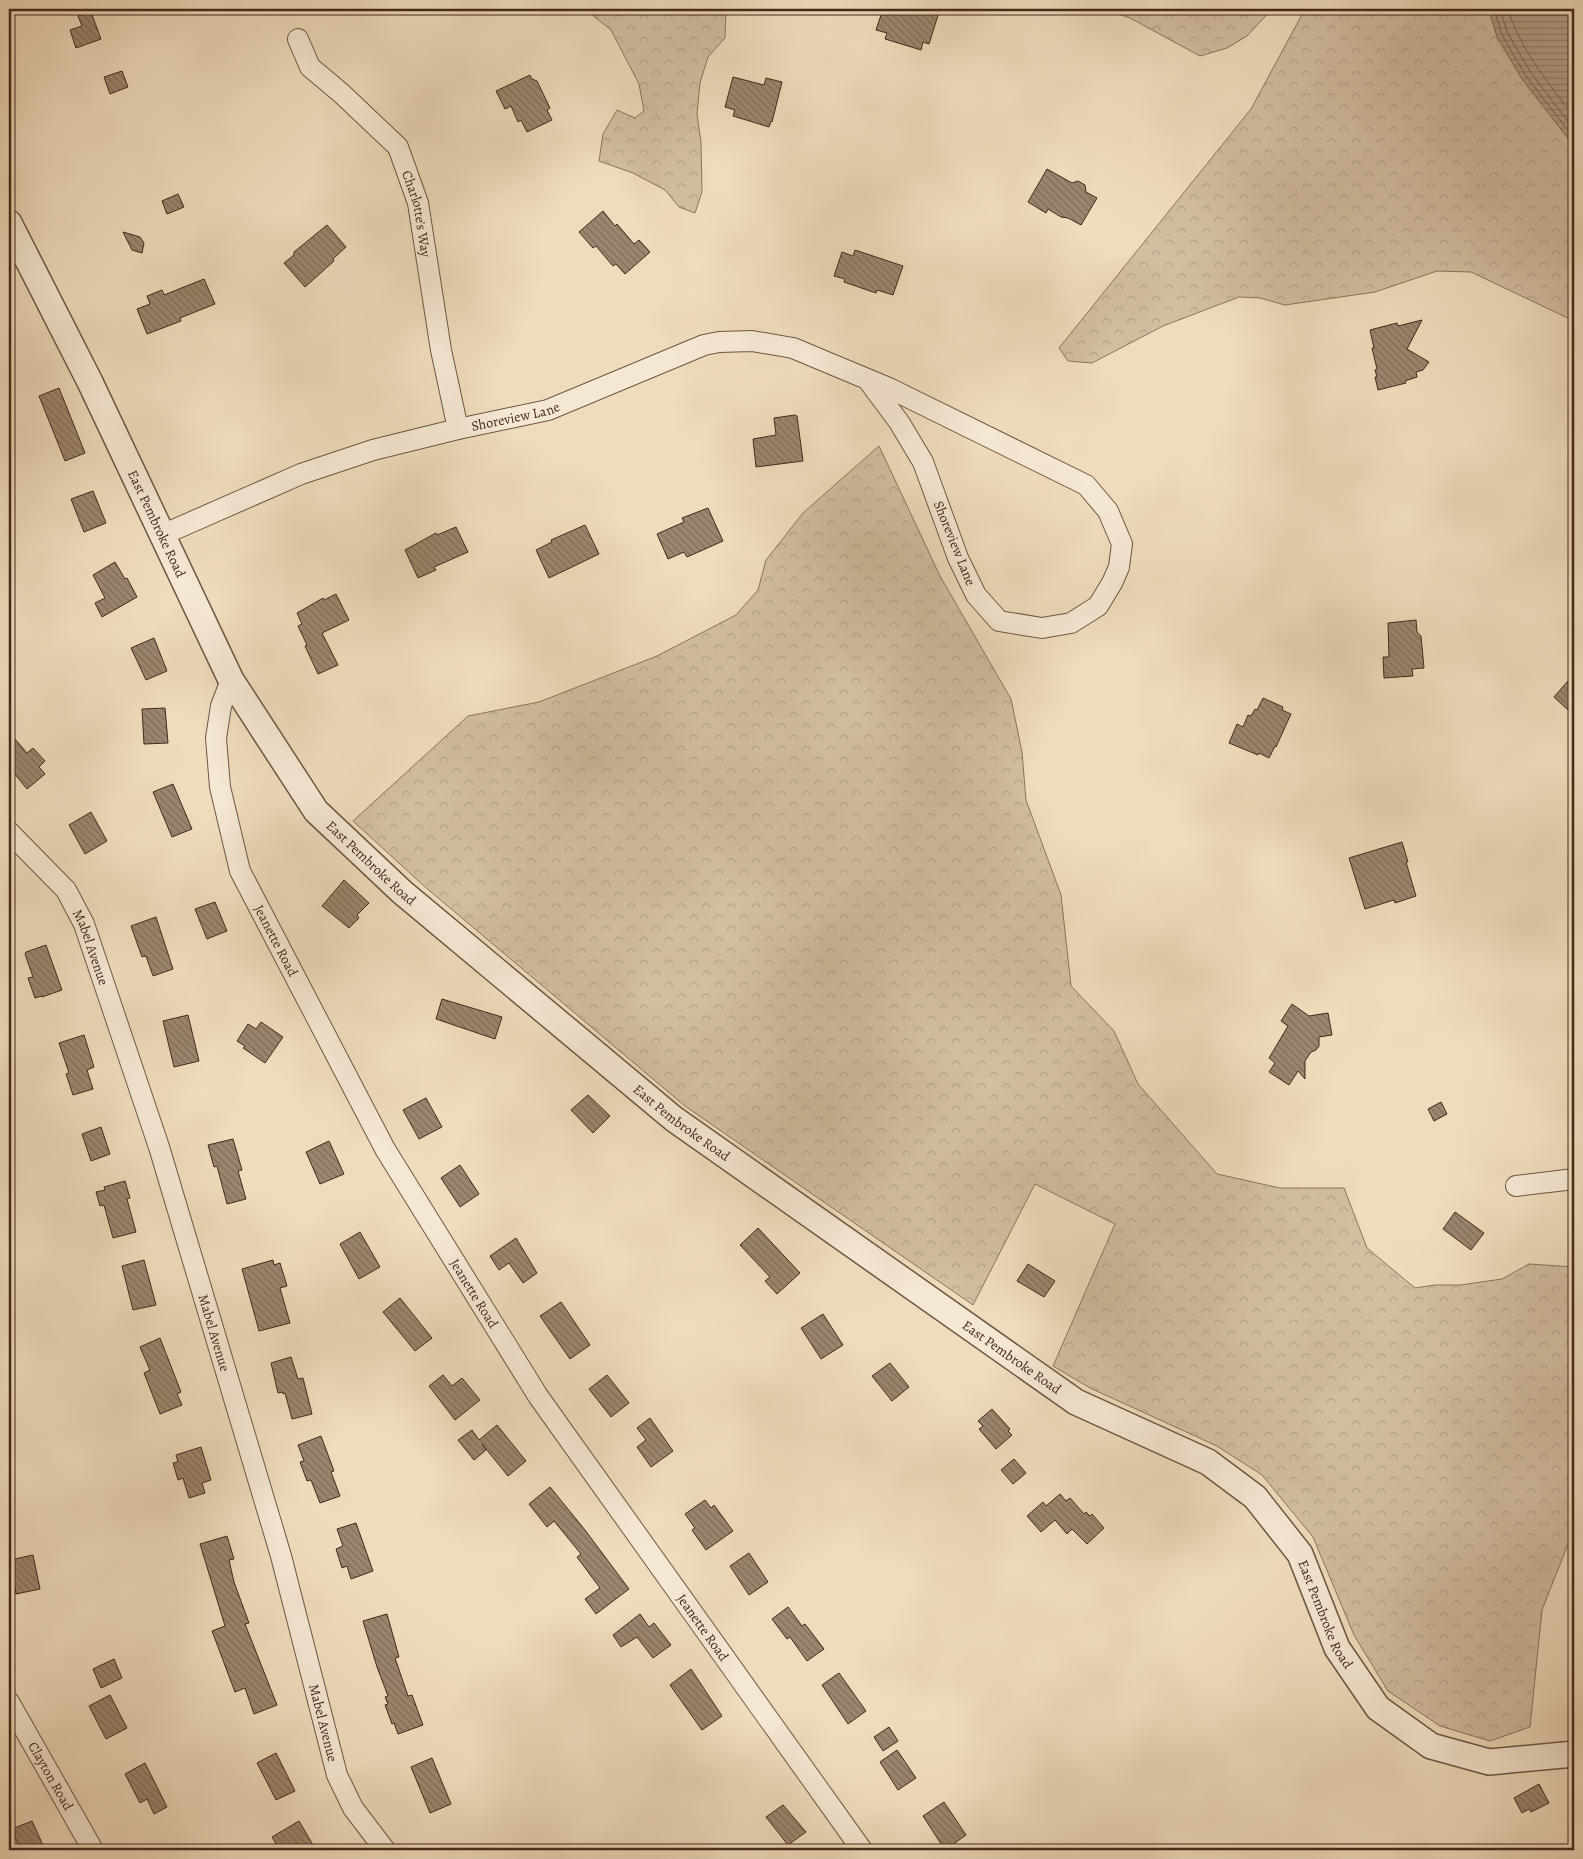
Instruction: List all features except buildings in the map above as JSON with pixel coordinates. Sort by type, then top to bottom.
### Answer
[{"type":"street","name":"Charlotte's Way","points":[[298,39],[310,67],[341,93],[398,147],[418,203],[441,350],[458,429]]},
{"type":"street","name":"East Pembroke Road","points":[[10,229],[90,382],[230,680],[316,811],[402,892],[674,1119],[1076,1402],[1208,1462],[1255,1496],[1300,1554],[1336,1648],[1378,1708],[1431,1746],[1489,1762],[1574,1754]]},
{"type":"street","name":"Shoreview Lane","points":[[162,536],[301,474],[373,450],[458,429],[548,410],[704,345],[718,342],[752,341],[793,348],[891,389],[1086,485],[1108,510],[1122,544],[1118,567],[1112,583],[1098,606],[1072,623],[1042,628],[999,621],[976,595],[958,558],[923,462],[899,422],[867,380]]},
{"type":"street","name":"Jeanette Road","points":[[230,680],[221,706],[216,738],[220,787],[240,871],[385,1149],[538,1396],[862,1850]]},
{"type":"street","name":"Mabel Avenue","points":[[9,832],[66,890],[84,924],[159,1147],[273,1528],[337,1775],[353,1808],[385,1850]]},
{"type":"street","points":[[1516,1186],[1574,1179]]},
{"type":"street","name":"Clayton Road","points":[[9,1702],[93,1850]]},
{"type":"green space","points":[[590,9],[726,9],[725,38],[708,57],[700,83],[697,114],[701,142],[702,192],[695,213],[679,207],[665,190],[633,173],[599,161],[603,134],[617,110],[635,118],[644,111],[639,84],[611,30],[591,14]]},
{"type":"green space","points":[[1103,9],[1272,9],[1247,36],[1227,48],[1200,56],[1130,18]]},
{"type":"green space","points":[[1305,9],[1489,9],[1497,37],[1522,79],[1574,146],[1574,321],[1471,272],[1437,271],[1375,292],[1285,305],[1260,298],[1239,297],[1163,326],[1092,363],[1068,361],[1059,348],[1251,109]]},
{"type":"green space","points":[[879,446],[940,576],[1011,699],[1022,752],[1026,800],[1061,895],[1071,986],[1114,1031],[1138,1084],[1217,1174],[1280,1188],[1344,1188],[1367,1248],[1415,1288],[1435,1285],[1461,1285],[1502,1279],[1529,1264],[1574,1267],[1574,1529],[1542,1610],[1530,1727],[1490,1741],[1440,1726],[1388,1691],[1354,1635],[1313,1537],[1262,1475],[1217,1446],[1090,1388],[1053,1366],[1115,1224],[1035,1184],[973,1305],[685,1106],[424,886],[353,821],[468,716],[539,702],[657,656],[736,615],[758,590],[766,560],[803,513]]},
{"type":"water","points":[[1489,9],[1574,9],[1574,146],[1522,79],[1497,37]]}]
